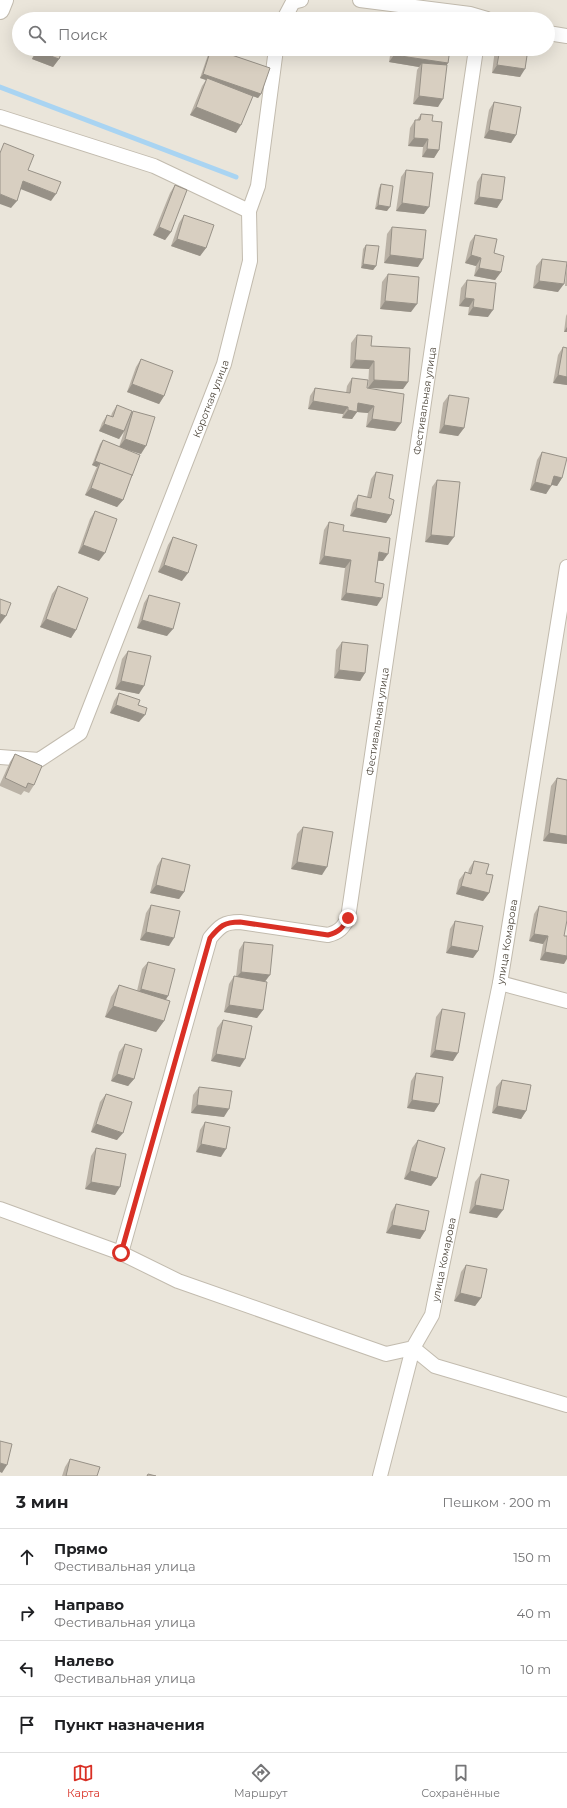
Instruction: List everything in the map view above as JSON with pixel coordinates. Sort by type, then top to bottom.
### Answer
[{"type":"street","points":[[0,10],[4,0]]},
{"type":"street","points":[[360,0],[430,8],[451,12]]},
{"type":"street","points":[[289,12],[297,1]]},
{"type":"street","points":[[555,34],[567,36]]},
{"type":"street","name":"Короткая улица","points":[[0,758],[39,760],[80,733],[224,364],[250,260],[249,211],[258,186],[275,56]]},
{"type":"street","name":"Фестивальная улица","points":[[121,1253],[210,938],[218,929],[228,922],[328,935],[337,933],[344,926],[348,918],[475,56]]},
{"type":"street","points":[[0,117],[154,166],[249,211]]},
{"type":"street","name":"улица Комарова","points":[[380,1476],[413,1348],[432,1315],[500,983],[567,567]]},
{"type":"street","points":[[500,983],[567,1001]]},
{"type":"street","points":[[0,1209],[121,1253],[178,1281],[386,1354],[413,1348],[435,1366],[567,1406]]},
{"type":"shaded area","points":[[0,0],[567,0],[567,1476],[0,1476]]},
{"type":"building","points":[[51,56],[60,56],[59,59]]},
{"type":"building","points":[[209,56],[235,56],[270,68],[261,94],[203,74]]},
{"type":"building","points":[[401,56],[449,56],[448,63]]},
{"type":"building","points":[[499,56],[527,56],[525,69],[497,65]]},
{"type":"building","points":[[422,63],[447,65],[443,99],[419,96]]},
{"type":"building","points":[[207,78],[253,96],[241,125],[196,107]]},
{"type":"building","points":[[494,102],[521,107],[516,135],[489,130]]},
{"type":"building","points":[[421,114],[433,115],[432,121],[442,122],[439,150],[427,149],[428,139],[414,138],[415,120],[420,120]]},
{"type":"building","points":[[4,143],[34,155],[28,170],[61,182],[56,194],[23,181],[17,201],[0,194],[0,153]]},
{"type":"building","points":[[406,170],[433,173],[429,207],[402,203]]},
{"type":"building","points":[[482,174],[505,177],[502,200],[479,197]]},
{"type":"building","points":[[381,184],[393,186],[390,207],[378,205]]},
{"type":"building","points":[[175,185],[187,190],[171,232],[159,227]]},
{"type":"building","points":[[184,215],[214,225],[206,248],[177,239]]},
{"type":"building","points":[[392,227],[426,230],[423,259],[390,255]]},
{"type":"building","points":[[475,235],[497,239],[494,253],[504,256],[501,272],[479,268],[481,258],[471,255]]},
{"type":"building","points":[[366,245],[379,246],[376,266],[363,264]]},
{"type":"building","points":[[542,259],[567,262],[564,284],[539,281]]},
{"type":"building","points":[[388,274],[419,277],[417,304],[385,301]]},
{"type":"building","points":[[467,280],[496,283],[493,310],[473,307],[474,299],[465,298]]},
{"type":"building","points":[[357,335],[372,336],[371,346],[410,348],[408,382],[374,380],[374,361],[355,360]]},
{"type":"building","points":[[563,347],[567,348],[567,377],[558,375]]},
{"type":"building","points":[[141,359],[173,371],[164,396],[132,384]]},
{"type":"building","points":[[352,378],[368,380],[367,388],[404,394],[401,423],[372,419],[374,406],[358,403],[357,412],[348,410],[348,407],[313,401],[315,388],[350,393]]},
{"type":"building","points":[[449,395],[469,398],[464,428],[444,425]]},
{"type":"building","points":[[117,405],[132,411],[124,431],[104,424],[107,415],[113,417]]},
{"type":"building","points":[[133,411],[155,417],[146,446],[125,439]]},
{"type":"building","points":[[103,440],[140,455],[132,476],[95,461]]},
{"type":"building","points":[[542,452],[567,458],[562,478],[554,476],[551,486],[535,482]]},
{"type":"building","points":[[100,463],[132,475],[123,500],[91,488]]},
{"type":"building","points":[[376,472],[393,475],[389,498],[394,500],[391,515],[356,508],[358,495],[371,498]]},
{"type":"building","points":[[437,480],[460,482],[454,537],[431,535]]},
{"type":"building","points":[[95,511],[117,519],[105,553],[83,545]]},
{"type":"building","points":[[329,522],[344,525],[343,531],[390,538],[388,554],[379,552],[375,582],[384,584],[382,598],[346,593],[351,560],[324,556]]},
{"type":"building","points":[[173,537],[197,545],[188,573],[164,565]]},
{"type":"building","points":[[58,586],[88,598],[76,630],[46,619]]},
{"type":"building","points":[[149,595],[180,603],[173,629],[142,620]]},
{"type":"building","points":[[0,599],[11,603],[6,616],[0,614]]},
{"type":"building","points":[[342,642],[368,645],[365,673],[339,670]]},
{"type":"building","points":[[128,651],[151,656],[144,686],[121,681]]},
{"type":"building","points":[[119,693],[140,700],[138,705],[147,708],[145,715],[116,705]]},
{"type":"building","points":[[15,754],[42,766],[34,785],[28,783],[26,788],[5,778]]},
{"type":"building","points":[[557,778],[567,780],[567,836],[549,833]]},
{"type":"building","points":[[303,827],[333,832],[327,867],[297,862]]},
{"type":"building","points":[[162,858],[190,865],[184,892],[156,885]]},
{"type":"building","points":[[474,861],[489,864],[486,874],[493,875],[489,893],[461,886],[465,872],[471,874]]},
{"type":"building","points":[[151,905],[180,911],[174,938],[146,932]]},
{"type":"building","points":[[539,906],[567,912],[564,936],[567,936],[567,956],[545,952],[548,936],[534,934]]},
{"type":"building","points":[[455,921],[483,926],[478,951],[451,946]]},
{"type":"building","points":[[244,942],[273,945],[270,975],[241,972]]},
{"type":"building","points":[[148,962],[175,969],[168,996],[141,989]]},
{"type":"building","points":[[234,976],[267,982],[263,1010],[229,1005]]},
{"type":"building","points":[[119,985],[170,1001],[164,1021],[113,1006]]},
{"type":"building","points":[[442,1009],[465,1013],[458,1053],[435,1050]]},
{"type":"building","points":[[223,1020],[252,1026],[245,1059],[216,1054]]},
{"type":"building","points":[[125,1044],[142,1049],[134,1079],[117,1074]]},
{"type":"building","points":[[416,1073],[443,1077],[439,1104],[412,1100]]},
{"type":"building","points":[[502,1080],[531,1085],[526,1111],[497,1106]]},
{"type":"building","points":[[199,1087],[232,1091],[229,1109],[197,1105]]},
{"type":"building","points":[[106,1094],[132,1102],[123,1133],[96,1124]]},
{"type":"building","points":[[205,1122],[230,1127],[226,1149],[201,1144]]},
{"type":"building","points":[[418,1140],[445,1148],[437,1178],[410,1171]]},
{"type":"building","points":[[96,1148],[126,1154],[120,1187],[91,1182]]},
{"type":"building","points":[[481,1174],[509,1180],[503,1210],[475,1205]]},
{"type":"building","points":[[396,1204],[429,1211],[425,1231],[392,1225]]},
{"type":"building","points":[[466,1265],[487,1269],[481,1298],[460,1293]]},
{"type":"building","points":[[0,1441],[12,1444],[7,1465],[0,1463]]},
{"type":"building","points":[[70,1459],[100,1467],[97,1476],[66,1476]]},
{"type":"waterway","points":[[0,87],[236,177]]},
{"type":"route","points":[[121,1253],[210,938],[218,929],[228,922],[240,922],[328,935],[337,933],[344,926],[348,918]]}]
